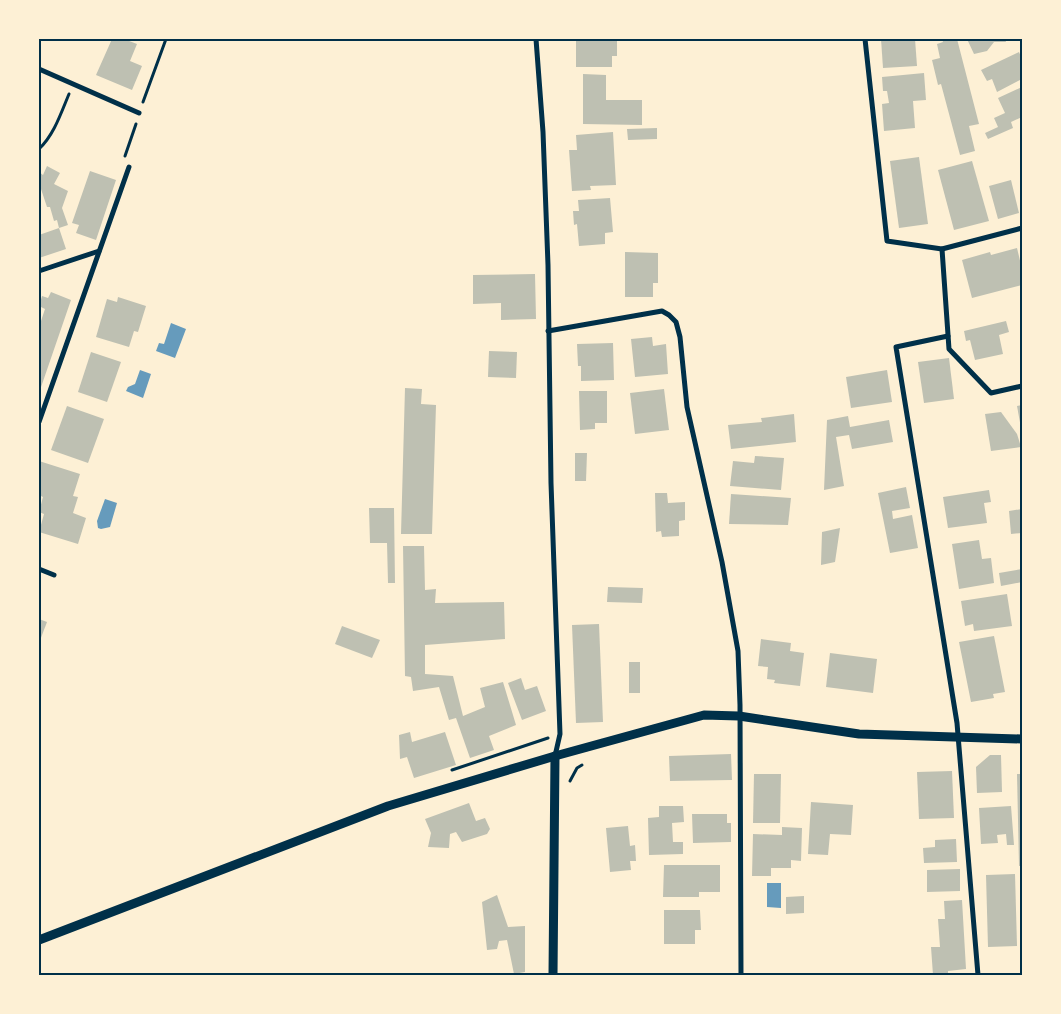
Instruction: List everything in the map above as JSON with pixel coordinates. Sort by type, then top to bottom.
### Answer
[{"type":"street","points":[[536,39],[543,132],[548,265],[551,483],[560,734],[555,756],[553,975]]},
{"type":"street","points":[[865,39],[887,242],[942,249],[1022,228]]},
{"type":"street","points":[[39,70],[139,113]]},
{"type":"street","points":[[39,422],[129,167]]},
{"type":"street","points":[[942,249],[949,349],[991,393],[1022,386]]},
{"type":"street","points":[[39,271],[99,251]]},
{"type":"street","points":[[548,331],[662,311],[676,322],[680,337],[687,407],[725,580],[738,651],[741,975]]},
{"type":"street","points":[[948,336],[896,347],[959,737],[978,975]]},
{"type":"street","points":[[39,569],[54,575]]},
{"type":"street","points":[[39,940],[388,806],[555,756],[704,715],[739,716],[859,734],[1022,739]]},
{"type":"path","points":[[39,149],[45,143],[58,119],[73,84]]},
{"type":"path","points":[[444,772],[560,734]]},
{"type":"path","points":[[570,790],[570,780],[577,768],[591,758],[588,747]]},
{"type":"water","points":[[171,323],[186,329],[175,358],[156,351],[159,343],[164,344]]},
{"type":"water","points":[[140,370],[151,374],[143,398],[126,391],[128,387],[135,384]]},
{"type":"water","points":[[105,499],[117,503],[110,527],[101,529],[98,528],[97,521]]},
{"type":"water","points":[[767,883],[781,883],[781,908],[767,907]]},
{"type":"building","points":[[112,39],[124,39],[137,44],[130,61],[142,66],[132,90],[96,75]]},
{"type":"building","points":[[591,39],[617,39],[617,56],[612,56],[612,67],[576,67],[576,41],[591,41]]},
{"type":"building","points":[[881,39],[915,39],[917,66],[883,68]]},
{"type":"building","points":[[942,39],[957,39],[979,124],[969,126],[975,151],[960,155],[941,84],[938,85],[932,60],[940,58],[937,44],[943,42]]},
{"type":"building","points":[[967,39],[1005,39],[1006,42],[994,42],[987,51],[974,54]]},
{"type":"building","points":[[1019,52],[1022,59],[1022,79],[997,92],[992,79],[987,81],[981,70]]},
{"type":"building","points":[[924,73],[926,100],[913,101],[915,128],[884,131],[882,104],[889,103],[887,91],[883,91],[882,77]]},
{"type":"building","points":[[583,74],[606,75],[606,100],[642,100],[642,125],[583,124]]},
{"type":"building","points":[[1022,87],[1022,117],[1011,122],[1013,128],[988,139],[985,133],[998,127],[994,118],[1005,113],[998,98]]},
{"type":"building","points":[[657,128],[657,139],[628,140],[627,129]]},
{"type":"building","points":[[613,132],[616,185],[590,186],[591,190],[572,191],[569,150],[577,150],[576,135]]},
{"type":"building","points":[[919,157],[928,224],[899,228],[890,161]]},
{"type":"building","points":[[972,161],[989,221],[954,230],[938,170]]},
{"type":"building","points":[[47,166],[60,173],[54,184],[68,191],[62,208],[68,225],[59,228],[57,220],[54,221],[50,207],[47,207],[39,186],[39,172],[43,175]]},
{"type":"building","points":[[90,171],[116,180],[96,240],[76,233],[79,225],[72,223]]},
{"type":"building","points":[[1011,180],[1019,213],[998,219],[989,186]]},
{"type":"building","points":[[610,198],[613,232],[605,233],[605,244],[579,246],[577,224],[574,225],[573,211],[579,211],[578,200]]},
{"type":"building","points":[[59,228],[66,249],[39,258],[39,235]]},
{"type":"building","points":[[1017,248],[1022,269],[1022,285],[972,298],[962,260],[990,252],[991,255]]},
{"type":"building","points":[[625,252],[658,253],[658,283],[653,283],[653,297],[625,297]]},
{"type":"building","points":[[535,274],[536,319],[501,320],[501,303],[473,304],[473,275]]},
{"type":"building","points":[[51,292],[71,300],[39,393],[39,327],[45,309],[39,306],[42,296],[48,298]]},
{"type":"building","points":[[118,297],[146,306],[138,332],[134,331],[129,347],[96,337],[107,299],[117,302]]},
{"type":"building","points":[[1006,321],[1009,332],[999,335],[1003,354],[975,360],[970,340],[966,341],[964,331]]},
{"type":"building","points":[[652,337],[653,346],[666,344],[668,374],[635,377],[631,339]]},
{"type":"building","points":[[613,343],[614,380],[581,381],[581,366],[578,366],[577,344]]},
{"type":"building","points":[[489,351],[517,352],[516,378],[488,377]]},
{"type":"building","points":[[91,352],[121,362],[107,402],[78,392]]},
{"type":"building","points":[[949,358],[954,399],[924,403],[918,362]]},
{"type":"building","points":[[887,370],[892,402],[851,408],[846,377]]},
{"type":"building","points":[[405,388],[422,389],[421,404],[436,405],[432,534],[401,534]]},
{"type":"building","points":[[664,389],[669,430],[635,434],[630,393]]},
{"type":"building","points":[[579,391],[607,391],[607,423],[595,423],[595,429],[580,430]]},
{"type":"building","points":[[1022,405],[1022,428],[1021,428],[1017,406]]},
{"type":"building","points":[[67,406],[104,419],[88,463],[51,450]]},
{"type":"building","points":[[1001,412],[1017,434],[1021,447],[991,451],[985,414]]},
{"type":"building","points":[[794,414],[796,442],[731,449],[728,425],[762,422],[761,418]]},
{"type":"building","points":[[848,416],[850,427],[889,420],[893,442],[852,449],[849,435],[836,437],[844,486],[824,490],[827,420]]},
{"type":"building","points":[[575,453],[587,453],[586,481],[575,481]]},
{"type":"building","points":[[755,456],[784,458],[781,490],[730,486],[733,461],[754,463]]},
{"type":"building","points":[[39,461],[80,474],[73,496],[78,497],[73,513],[86,518],[78,544],[39,532],[44,514],[39,512],[43,497],[39,495]]},
{"type":"building","points":[[906,487],[910,508],[892,511],[893,519],[912,515],[918,548],[890,553],[878,493]]},
{"type":"building","points":[[989,490],[991,502],[984,503],[987,523],[948,528],[943,497]]},
{"type":"building","points":[[655,493],[667,493],[668,503],[685,502],[685,520],[679,521],[679,536],[662,537],[661,531],[656,532]]},
{"type":"building","points":[[731,494],[791,498],[788,525],[729,524]]},
{"type":"building","points":[[369,508],[394,508],[395,583],[388,583],[387,543],[370,543]]},
{"type":"building","points":[[1022,509],[1022,533],[1011,534],[1009,511]]},
{"type":"building","points":[[840,528],[835,562],[821,565],[822,532]]},
{"type":"building","points":[[979,540],[982,559],[991,558],[994,583],[959,589],[952,544]]},
{"type":"building","points":[[403,546],[424,546],[425,590],[436,589],[435,603],[504,602],[505,639],[425,645],[425,674],[453,676],[463,716],[485,707],[480,688],[503,682],[516,725],[489,736],[494,750],[470,758],[456,718],[449,720],[439,687],[413,691],[411,677],[405,676]]},
{"type":"building","points":[[1022,569],[1022,582],[1001,586],[999,573]]},
{"type":"building","points":[[608,587],[643,588],[642,603],[607,602]]},
{"type":"building","points":[[1007,594],[1012,626],[974,631],[973,624],[965,626],[961,601]]},
{"type":"building","points":[[39,619],[47,622],[39,643]]},
{"type":"building","points":[[599,624],[603,722],[576,723],[572,625]]},
{"type":"building","points":[[342,626],[380,640],[372,658],[335,644]]},
{"type":"building","points":[[994,636],[1005,692],[993,694],[994,698],[971,702],[959,642]]},
{"type":"building","points":[[761,639],[791,643],[790,651],[804,653],[800,686],[774,683],[775,680],[767,679],[768,667],[758,666]]},
{"type":"building","points":[[830,653],[877,659],[873,693],[826,687]]},
{"type":"building","points":[[629,662],[640,662],[640,693],[629,693]]},
{"type":"building","points":[[521,678],[525,690],[537,686],[546,711],[522,720],[508,683]]},
{"type":"building","points":[[410,732],[412,742],[445,732],[456,765],[414,778],[407,757],[400,759],[399,735]]},
{"type":"building","points":[[731,754],[732,780],[670,781],[669,756]]},
{"type":"building","points":[[990,755],[1001,755],[1002,792],[977,793],[976,767]]},
{"type":"building","points":[[952,771],[954,818],[919,819],[917,772]]},
{"type":"building","points":[[754,774],[781,774],[780,823],[753,823]]},
{"type":"building","points":[[1017,774],[1022,774],[1022,866],[1019,866]]},
{"type":"building","points":[[811,802],[853,805],[851,835],[830,834],[828,855],[808,854]]},
{"type":"building","points":[[469,803],[476,821],[485,818],[490,829],[487,834],[462,842],[456,832],[450,834],[449,848],[428,847],[431,833],[425,819]]},
{"type":"building","points":[[659,806],[683,806],[684,822],[672,823],[673,842],[683,842],[683,854],[649,855],[648,818],[659,817]]},
{"type":"building","points":[[1011,806],[1014,845],[1007,845],[1006,834],[997,835],[998,843],[981,844],[979,808]]},
{"type":"building","points":[[692,814],[727,814],[727,823],[731,823],[731,842],[693,843]]},
{"type":"building","points":[[628,826],[630,846],[635,845],[636,861],[630,861],[631,870],[610,872],[606,828]]},
{"type":"building","points":[[782,827],[802,828],[801,861],[791,860],[791,868],[771,868],[771,876],[752,876],[753,834],[782,835]]},
{"type":"building","points":[[956,839],[957,862],[924,863],[923,848],[935,847],[935,840]]},
{"type":"building","points":[[664,865],[720,865],[720,892],[699,892],[699,897],[663,897]]},
{"type":"building","points":[[960,869],[960,891],[927,892],[927,870]]},
{"type":"building","points":[[1015,874],[1017,946],[988,947],[986,875]]},
{"type":"building","points":[[497,895],[508,927],[525,926],[525,972],[514,974],[507,940],[499,941],[497,949],[487,950],[482,902]]},
{"type":"building","points":[[804,896],[804,913],[786,914],[786,897]]},
{"type":"building","points":[[962,900],[966,969],[948,971],[948,975],[933,975],[931,947],[940,947],[938,919],[945,919],[944,901]]},
{"type":"building","points":[[664,910],[700,910],[701,930],[695,930],[695,944],[664,944]]}]
